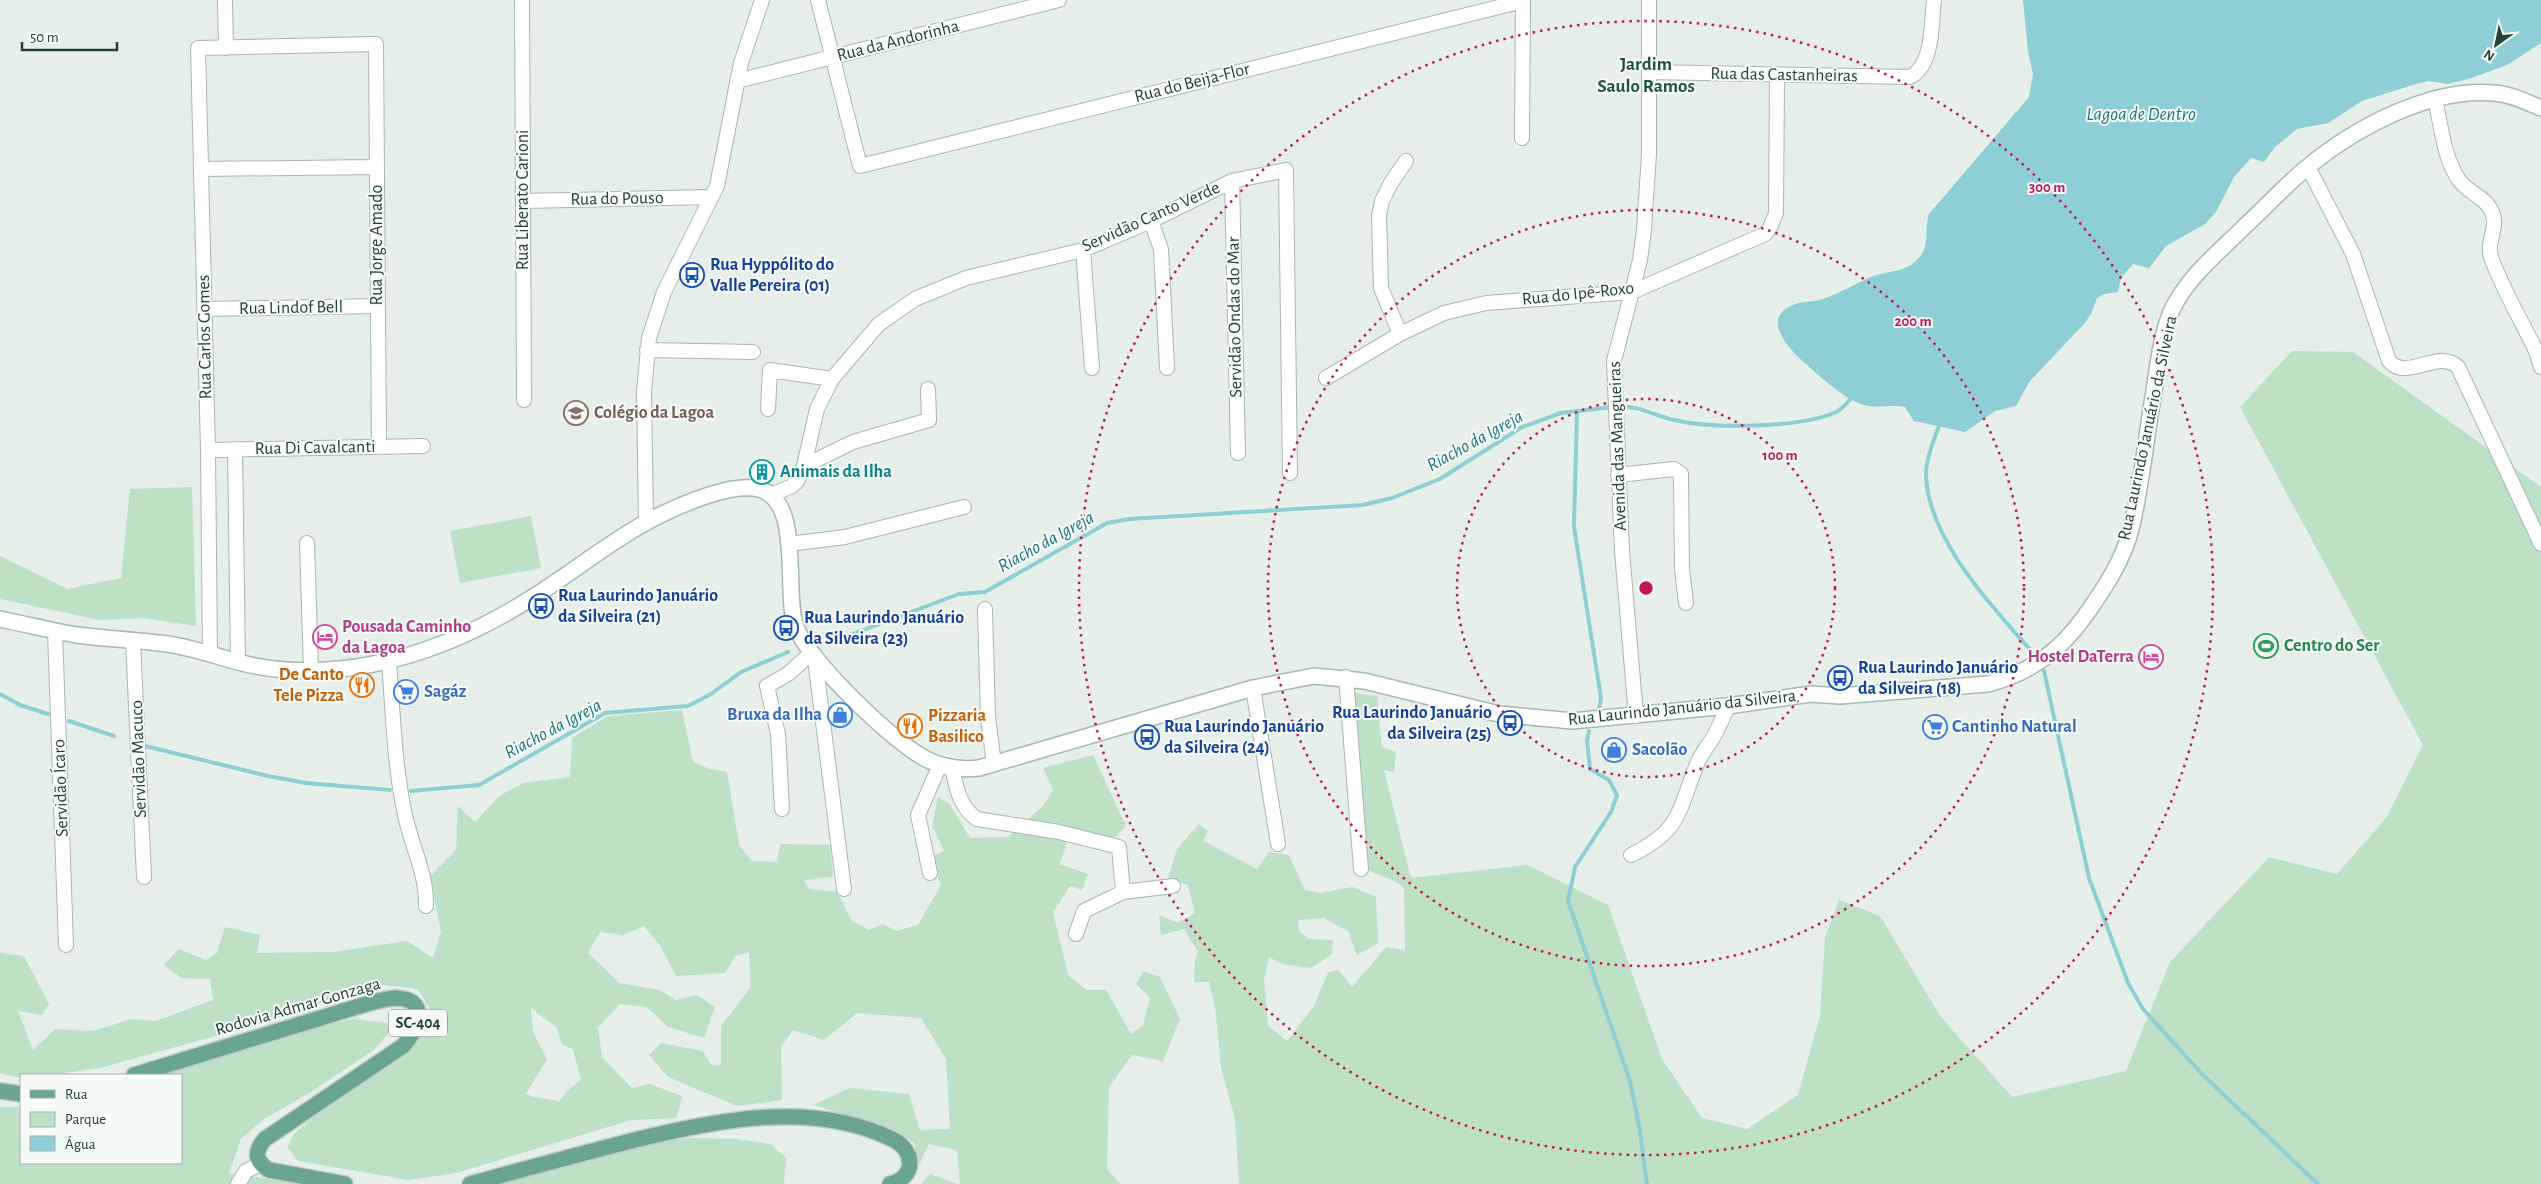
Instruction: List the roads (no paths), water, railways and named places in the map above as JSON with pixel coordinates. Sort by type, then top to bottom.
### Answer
[{"type":"main road","name":"Rua Laurindo Januário da Silveira","points":[[771,495],[785,516],[789,544],[790,603],[793,618],[797,631],[813,656],[843,689],[910,749],[946,767],[979,768],[1253,688],[1314,676],[1346,677],[1465,706],[1521,717],[1572,721],[1728,706],[1812,694],[1840,696],[1988,684],[2011,678],[2033,667],[2052,653],[2076,628],[2099,596],[2119,562],[2131,529],[2164,333],[2178,298],[2202,269],[2308,167],[2359,132],[2381,120],[2435,100],[2461,94],[2495,93],[2510,96],[2541,108]]},
{"type":"main road","points":[[0,619],[55,631],[166,644],[270,668],[311,670],[389,662],[441,646],[502,616],[646,521],[687,502],[731,489],[760,489],[771,495]]},
{"type":"main road","name":"Rodovia Admar Gonzaga","points":[[137,1074],[372,1002],[396,998],[407,1000],[416,1008],[419,1016],[418,1026],[414,1035],[403,1046],[265,1138],[257,1147],[256,1156],[260,1164]]},
{"type":"main road","points":[[0,1091],[20,1094]]},
{"type":"main road","points":[[470,1184],[607,1147],[719,1122],[808,1117],[830,1120],[882,1135],[902,1144],[909,1153],[911,1165],[906,1176],[890,1184]]},
{"type":"main road","points":[[260,1164],[269,1170],[282,1174],[345,1184]]},
{"type":"street","points":[[225,0],[226,48]]},
{"type":"street","name":"Rua Liberato Carioni","points":[[522,0],[524,400]]},
{"type":"street","points":[[646,521],[644,391],[647,350],[655,312],[712,197],[721,170],[746,44],[762,0]]},
{"type":"street","points":[[818,0],[832,57]]},
{"type":"street","name":"Rua da Andorinha","points":[[737,82],[1059,0]]},
{"type":"street","points":[[1522,138],[1523,0]]},
{"type":"street","name":"Rua do Beija-Flor","points":[[832,57],[860,166],[1523,0]]},
{"type":"street","name":"Avenida das Mangueiras","points":[[1636,716],[1623,577],[1614,378],[1616,348],[1632,292],[1642,245],[1648,189],[1649,0]]},
{"type":"street","name":"Rua das Castanheiras","points":[[1649,72],[1898,78],[1918,73],[1926,56],[1934,0]]},
{"type":"street","name":"Rua Jorge Amado","points":[[226,48],[376,44],[378,446]]},
{"type":"street","name":"Rua Carlos Gomes","points":[[210,654],[208,450],[198,48],[226,48]]},
{"type":"street","name":"Rua do Ipê-Roxo","points":[[1326,378],[1400,334],[1444,313],[1463,307],[1519,299],[1632,292],[1757,238],[1770,228],[1776,213],[1777,75]]},
{"type":"street","points":[[2435,100],[2448,155],[2457,178],[2466,189],[2487,204],[2492,212],[2494,229],[2490,239],[2491,256],[2536,351],[2541,366]]},
{"type":"street","points":[[1400,334],[1381,288],[1379,216],[1382,201],[1391,183],[1406,161]]},
{"type":"street","points":[[201,170],[376,167]]},
{"type":"street","points":[[2308,167],[2353,254],[2389,361],[2394,367],[2401,369],[2444,360],[2453,362],[2458,366],[2541,544]]},
{"type":"street","name":"Servidão Canto Verde","points":[[771,495],[797,482],[804,466],[817,409],[832,379],[873,330],[915,299],[973,275],[1083,250],[1151,221],[1232,181],[1286,170],[1290,473]]},
{"type":"street","name":"Servidão Ondas do Mar","points":[[1232,181],[1238,453]]},
{"type":"street","name":"Rua do Pouso","points":[[523,201],[712,197]]},
{"type":"street","points":[[1151,221],[1162,249],[1167,368]]},
{"type":"street","points":[[1083,250],[1092,368]]},
{"type":"street","name":"Rua Lindof Bell","points":[[204,310],[377,306]]},
{"type":"street","points":[[647,350],[753,352]]},
{"type":"street","points":[[768,409],[770,370],[832,379]]},
{"type":"street","points":[[804,466],[853,442],[929,420],[928,389]]},
{"type":"street","name":"Rua Di Cavalcanti","points":[[208,450],[423,446]]},
{"type":"street","points":[[235,449],[238,662]]},
{"type":"street","points":[[1618,475],[1674,469],[1681,474],[1686,603]]},
{"type":"street","points":[[789,544],[845,537],[964,507]]},
{"type":"street","points":[[307,543],[311,670]]},
{"type":"street","points":[[985,610],[988,717],[994,764]]},
{"type":"street","name":"Servidão Ícaro","points":[[55,631],[66,945]]},
{"type":"street","name":"Servidão Macuco","points":[[133,641],[144,878]]},
{"type":"street","points":[[782,809],[778,734],[767,686],[813,656],[844,889]]},
{"type":"street","points":[[389,662],[402,799],[409,830],[425,879],[426,906]]},
{"type":"street","points":[[1346,677],[1361,869]]},
{"type":"street","points":[[1253,688],[1278,844]]},
{"type":"street","points":[[1631,854],[1652,844],[1665,833],[1676,818],[1684,804],[1697,764],[1716,734],[1728,706]]},
{"type":"street","points":[[930,874],[918,815],[946,767]]},
{"type":"street","points":[[946,767],[960,800],[968,812],[977,819],[1059,832],[1119,847],[1124,892]]},
{"type":"street","points":[[1076,934],[1084,911],[1124,892],[1174,886]]},
{"type":"street","points":[[238,1184],[246,1171],[260,1164]]},
{"type":"water","name":"Lagoa de Dentro","points":[[2023,0],[2541,0],[2541,43],[2507,65],[2469,79],[2447,84],[2429,81],[2419,83],[2362,101],[2328,123],[2297,129],[2275,147],[2264,162],[2251,158],[2234,177],[2216,212],[2205,224],[2166,246],[2149,268],[2133,264],[2121,278],[2118,292],[2104,294],[2097,298],[2091,314],[2084,324],[2030,381],[2016,406],[1995,411],[1965,432],[1914,421],[1905,407],[1869,406],[1847,397],[1820,377],[1797,356],[1782,337],[1778,322],[1779,316],[1784,310],[1793,305],[1823,299],[1871,277],[1907,267],[1918,259],[1925,247],[1929,214],[2029,97],[2033,74],[2028,52]]},
{"type":"waterway","name":"Riacho da Igreja","points":[[1619,407],[1647,411],[1674,420],[1691,423],[1755,426],[1799,422],[1818,418],[1837,412],[1854,396]]},
{"type":"waterway","name":"Riacho da Igreja","points":[[829,643],[959,594],[985,592],[1107,523],[1129,519],[1363,505],[1392,498],[1440,479],[1522,427],[1561,413],[1612,407]]},
{"type":"waterway","points":[[1577,411],[1574,527],[1601,698],[1599,709]]},
{"type":"waterway","points":[[1940,423],[1926,471],[1929,496],[1937,521],[1964,570],[1981,593],[2033,653]]},
{"type":"waterway","name":"Riacho da Igreja","points":[[411,791],[479,785],[605,713],[688,706],[711,694],[741,672],[788,652]]},
{"type":"waterway","points":[[2044,671],[2089,878],[2128,983],[2143,1009],[2202,1074],[2318,1184]]},
{"type":"waterway","name":"Riacho da Igreja","points":[[0,694],[20,705],[48,714]]},
{"type":"waterway","name":"Riacho da Igreja","points":[[69,721],[114,736]]},
{"type":"waterway","points":[[1589,731],[1587,741],[1590,769],[1609,780],[1617,795],[1611,812],[1575,867],[1568,901],[1630,1081],[1639,1125],[1647,1184]]},
{"type":"waterway","name":"Riacho da Igreja","points":[[145,746],[268,776],[306,783],[390,790]]},
{"type":"place","name":"Rua Hyppólito do Valle Pereira (01)","points":[[692,275]]},
{"type":"place","name":"Colégio da Lagoa","points":[[576,413]]},
{"type":"place","name":"Animais da Ilha","points":[[762,472]]},
{"type":"place","name":"Rua Laurindo Januário da Silveira (21)","points":[[541,606]]},
{"type":"place","name":"Rua Laurindo Januário da Silveira (23)","points":[[786,628]]},
{"type":"place","name":"Pousada Caminho da Lagoa","points":[[325,637]]},
{"type":"place","name":"Centro do Ser","points":[[2266,646]]},
{"type":"place","name":"Hostel DaTerra","points":[[2151,657]]},
{"type":"place","name":"Rua Laurindo Januário da Silveira (18)","points":[[1840,678]]},
{"type":"place","name":"De Canto Tele Pizza","points":[[362,685]]},
{"type":"place","name":"Sagáz","points":[[406,692]]},
{"type":"place","name":"Bruxa da Ilha","points":[[840,715]]},
{"type":"place","name":"Rua Laurindo Januário da Silveira (25)","points":[[1510,723]]},
{"type":"place","name":"Pizzaria Basilico","points":[[910,726]]},
{"type":"place","name":"Cantinho Natural","points":[[1935,727]]},
{"type":"place","name":"Rua Laurindo Januário da Silveira (24)","points":[[1147,737]]},
{"type":"place","name":"Sacolão","points":[[1614,750]]},
{"type":"district","name":"Jardim Saulo Ramos","points":[[1646,75]]}]
